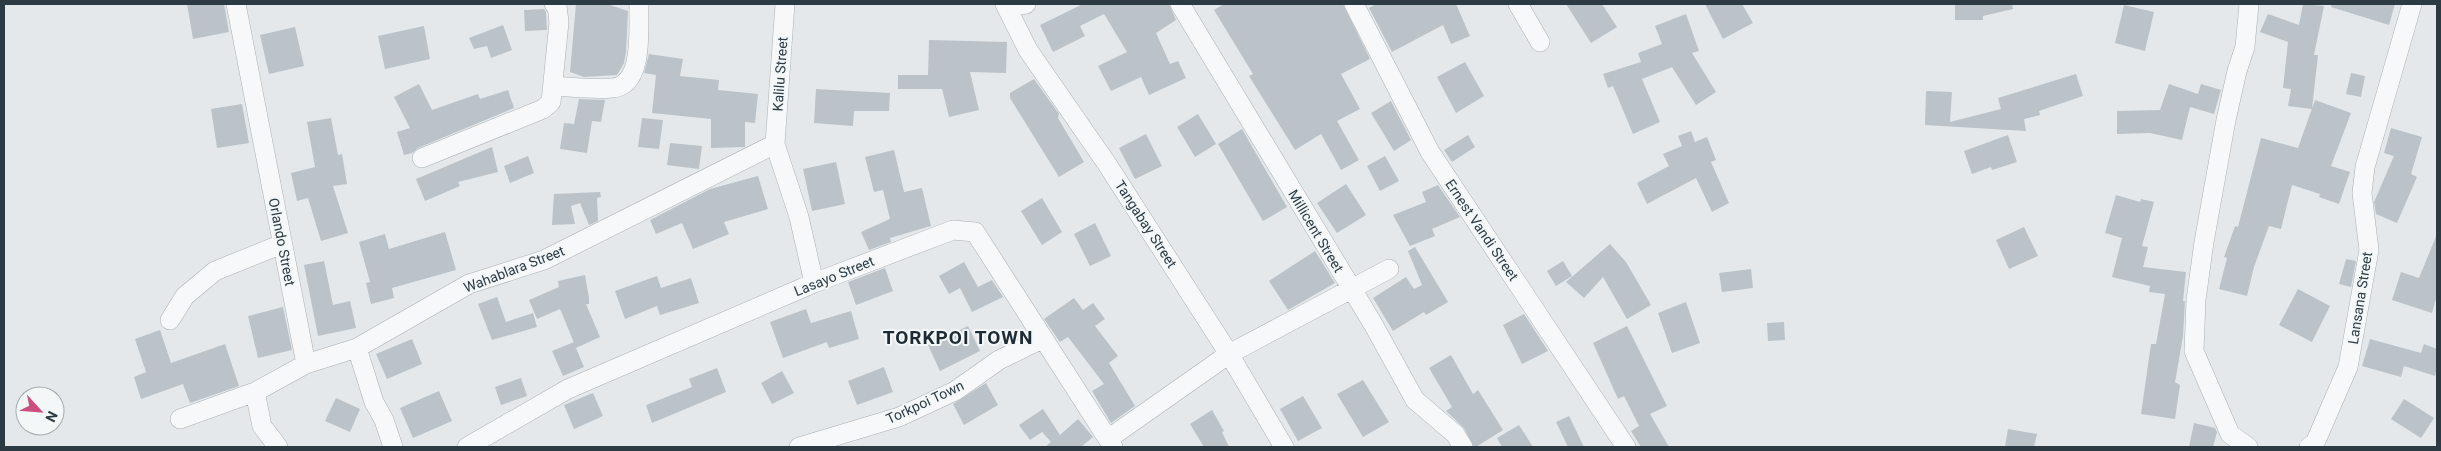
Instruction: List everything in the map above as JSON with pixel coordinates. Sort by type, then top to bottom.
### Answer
[{"type":"street","name":"Orlando Street","points":[[236,4],[306,364]]},
{"type":"street","points":[[422,158],[543,109],[551,102],[559,22],[557,6],[554,4]]},
{"type":"street","points":[[553,86],[614,88],[630,78],[637,64],[639,4]]},
{"type":"street","name":"Kalilu Street","points":[[775,144],[785,4]]},
{"type":"street","points":[[1006,6],[1026,4]]},
{"type":"street","name":"Millicent Street","points":[[1180,4],[1415,400],[1455,434],[1463,447]]},
{"type":"street","name":"Ernest Vandi Street","points":[[1354,4],[1430,152],[1626,447]]},
{"type":"street","points":[[1518,4],[1540,42]]},
{"type":"street","points":[[2248,447],[2230,434],[2194,351],[2196,300],[2214,179],[2237,71],[2245,47],[2249,4]]},
{"type":"street","name":"Lansana Street","points":[[2312,445],[2348,367],[2369,250],[2362,193],[2364,167],[2412,4]]},
{"type":"street","name":"Tangabay Street","points":[[1006,6],[1028,50],[1107,164],[1229,354],[1284,447]]},
{"type":"street","points":[[775,144],[799,217],[814,283]]},
{"type":"street","name":"Wahablara Street","points":[[306,364],[357,348],[469,284],[544,260],[775,144]]},
{"type":"street","name":"Lasayo Street","points":[[467,447],[568,389],[814,283],[953,230],[975,232],[1110,443]]},
{"type":"street","points":[[170,320],[185,296],[215,270],[282,244]]},
{"type":"street","points":[[1110,443],[1229,354],[1389,269]]},
{"type":"street","name":"Torkpoi Town","points":[[799,447],[898,417],[955,391],[999,360],[1042,339]]},
{"type":"street","points":[[357,348],[374,402],[384,420],[393,447]]},
{"type":"street","points":[[180,419],[256,392],[306,364]]},
{"type":"street","points":[[256,392],[262,426],[278,447]]},
{"type":"building","points":[[187,4],[224,4],[229,32],[193,39]]},
{"type":"building","points":[[576,4],[607,4],[628,11],[626,52],[624,63],[617,75],[584,77],[570,72]]},
{"type":"building","points":[[1083,4],[1169,4],[1176,20],[1156,33],[1170,64],[1178,61],[1186,78],[1149,95],[1141,77],[1111,91],[1098,66],[1127,52],[1104,14],[1080,26],[1085,36],[1053,52],[1040,25]]},
{"type":"building","points":[[1224,4],[1343,4],[1370,59],[1341,74],[1360,109],[1337,121],[1359,160],[1341,170],[1321,134],[1295,150],[1249,76],[1253,74],[1214,10]]},
{"type":"building","points":[[1376,4],[1456,4],[1470,36],[1451,44],[1443,25],[1392,52],[1369,8]]},
{"type":"building","points":[[1566,4],[1602,4],[1617,27],[1591,43]]},
{"type":"building","points":[[1705,4],[1742,4],[1753,23],[1723,39]]},
{"type":"building","points":[[1955,4],[2012,4],[2013,9],[1983,16],[1983,20],[1955,20]]},
{"type":"building","points":[[2303,4],[2324,6],[2314,55],[2318,55],[2312,109],[2288,106],[2291,89],[2283,88],[2288,42],[2260,32],[2268,14],[2299,25]]},
{"type":"building","points":[[2332,4],[2395,4],[2389,25],[2331,7]]},
{"type":"building","points":[[2124,5],[2154,12],[2145,51],[2115,43]]},
{"type":"building","points":[[544,9],[546,12],[547,30],[525,31],[524,10]]},
{"type":"building","points":[[1686,14],[1699,51],[1692,53],[1716,92],[1696,105],[1672,67],[1642,79],[1660,122],[1633,134],[1613,86],[1608,88],[1603,74],[1641,62],[1638,53],[1662,44],[1655,26]]},
{"type":"building","points":[[503,25],[512,50],[491,58],[487,46],[474,49],[469,38]]},
{"type":"building","points":[[424,26],[430,59],[385,69],[378,36]]},
{"type":"building","points":[[295,27],[304,66],[269,74],[260,35]]},
{"type":"building","points":[[929,40],[1007,42],[1006,73],[970,72],[979,110],[949,117],[942,89],[898,89],[898,75],[928,75]]},
{"type":"building","points":[[649,54],[683,59],[680,76],[719,80],[718,90],[758,94],[755,123],[745,122],[745,147],[711,148],[711,119],[652,113],[656,75],[644,73]]},
{"type":"building","points":[[1465,62],[1484,96],[1456,113],[1437,77]]},
{"type":"building","points":[[2351,73],[2365,76],[2361,97],[2346,94]]},
{"type":"building","points":[[2076,74],[2083,96],[2039,111],[2040,115],[2024,119],[2026,131],[1925,125],[1926,91],[1952,92],[1950,122],[2001,109],[1998,98]]},
{"type":"building","points":[[1034,79],[1059,114],[1058,118],[1084,162],[1059,177],[1010,98],[1010,93]]},
{"type":"building","points":[[419,84],[432,110],[478,94],[480,99],[508,90],[514,108],[404,155],[397,132],[410,128],[394,97]]},
{"type":"building","points":[[2169,84],[2198,94],[2201,84],[2221,90],[2214,114],[2190,107],[2182,140],[2150,133],[2117,134],[2117,111],[2160,110]]},
{"type":"building","points":[[816,89],[890,93],[889,111],[854,111],[853,126],[814,123]]},
{"type":"building","points":[[579,99],[605,100],[601,122],[592,121],[587,153],[560,149],[564,123],[574,124]]},
{"type":"building","points":[[2315,100],[2351,113],[2331,166],[2350,172],[2339,204],[2319,197],[2320,194],[2292,185],[2281,229],[2269,226],[2254,267],[2247,296],[2219,289],[2227,258],[2224,257],[2235,226],[2238,227],[2261,138],[2298,148]]},
{"type":"building","points":[[1391,101],[1411,140],[1394,151],[1371,113]]},
{"type":"building","points":[[242,104],[249,143],[217,148],[211,109]]},
{"type":"building","points":[[1198,114],[1216,144],[1195,157],[1177,127]]},
{"type":"building","points":[[331,118],[338,155],[342,154],[347,184],[333,186],[348,233],[321,241],[308,198],[297,201],[291,173],[315,167],[307,122]]},
{"type":"building","points":[[642,118],[663,120],[659,149],[638,147]]},
{"type":"building","points":[[2391,128],[2422,137],[2411,174],[2417,177],[2397,223],[2376,214],[2374,202],[2394,156],[2384,153]]},
{"type":"building","points":[[1242,129],[1287,207],[1263,221],[1218,144]]},
{"type":"building","points":[[1691,131],[1695,142],[1707,137],[1716,160],[1711,162],[1729,203],[1712,212],[1696,178],[1647,204],[1637,183],[1669,166],[1663,154],[1682,146],[1678,136]]},
{"type":"building","points":[[1146,134],[1162,166],[1135,179],[1119,148]]},
{"type":"building","points":[[1468,135],[1475,147],[1452,162],[1444,150]]},
{"type":"building","points":[[2008,135],[2017,162],[1992,170],[1991,167],[1972,174],[1964,151]]},
{"type":"building","points":[[670,143],[702,146],[699,169],[667,165]]},
{"type":"building","points":[[492,147],[498,172],[458,182],[460,186],[425,201],[416,179]]},
{"type":"building","points":[[894,150],[904,192],[922,188],[931,226],[890,238],[891,242],[869,250],[861,232],[890,219],[883,190],[874,192],[865,157]]},
{"type":"building","points":[[528,156],[534,173],[510,183],[504,166]]},
{"type":"building","points":[[1385,156],[1399,181],[1380,191],[1367,166]]},
{"type":"building","points":[[836,162],[845,204],[812,211],[803,169]]},
{"type":"building","points":[[758,176],[768,209],[724,222],[729,234],[693,249],[682,223],[656,234],[650,220],[710,189]]},
{"type":"building","points":[[1346,184],[1366,215],[1337,233],[1317,203]]},
{"type":"building","points":[[1438,185],[1460,217],[1432,229],[1435,236],[1410,246],[1393,215],[1426,202],[1422,192]]},
{"type":"building","points":[[600,192],[601,197],[597,198],[598,221],[589,225],[580,203],[571,206],[575,224],[552,225],[554,194]]},
{"type":"building","points":[[2116,195],[2140,202],[2141,199],[2154,202],[2142,246],[2148,247],[2143,267],[2186,272],[2183,301],[2185,301],[2183,336],[2175,382],[2180,385],[2175,419],[2141,414],[2151,344],[2156,344],[2165,294],[2149,292],[2150,286],[2112,277],[2122,238],[2105,233]]},
{"type":"building","points":[[1042,198],[1062,232],[1042,245],[1021,211]]},
{"type":"building","points":[[1095,223],[1111,256],[1090,266],[1074,234]]},
{"type":"building","points":[[2024,227],[2038,256],[2009,269],[1996,240]]},
{"type":"building","points":[[445,232],[456,270],[392,288],[394,298],[371,304],[366,283],[370,282],[359,242],[385,234],[389,249]]},
{"type":"building","points":[[2437,234],[2437,295],[2432,313],[2392,300],[2401,272],[2419,278]]},
{"type":"building","points":[[1610,244],[1626,262],[1651,305],[1627,319],[1603,277],[1584,298],[1566,282]]},
{"type":"building","points":[[1415,247],[1448,302],[1426,315],[1424,312],[1393,331],[1373,298],[1406,277],[1414,289],[1422,285],[1408,251]]},
{"type":"building","points":[[1315,251],[1335,283],[1288,310],[1269,281]]},
{"type":"building","points":[[2346,259],[2356,261],[2351,287],[2339,284]]},
{"type":"building","points":[[324,261],[333,305],[350,301],[356,328],[318,336],[304,265]]},
{"type":"building","points":[[1563,261],[1572,276],[1556,286],[1547,271]]},
{"type":"building","points":[[964,262],[978,287],[992,280],[1003,297],[972,312],[960,288],[949,294],[939,276]]},
{"type":"building","points":[[885,268],[893,291],[856,305],[848,282]]},
{"type":"building","points":[[1751,269],[1753,288],[1722,292],[1719,273]]},
{"type":"building","points":[[585,275],[589,298],[589,304],[586,304],[600,337],[576,348],[584,367],[563,376],[552,351],[574,342],[560,309],[537,319],[529,300],[559,287],[558,281]]},
{"type":"building","points":[[657,276],[661,288],[691,278],[699,303],[660,315],[657,306],[625,319],[615,291]]},
{"type":"building","points":[[2298,289],[2330,306],[2312,342],[2279,325]]},
{"type":"building","points":[[497,297],[506,322],[533,313],[537,327],[492,340],[478,304]]},
{"type":"building","points":[[1074,298],[1083,310],[1093,303],[1105,319],[1095,326],[1118,356],[1109,363],[1135,406],[1111,423],[1092,391],[1104,384],[1068,337],[1060,342],[1044,319]]},
{"type":"building","points":[[1686,302],[1700,343],[1672,353],[1658,313]]},
{"type":"building","points":[[283,307],[292,350],[258,358],[248,316]]},
{"type":"building","points":[[806,309],[811,323],[851,311],[859,339],[829,348],[827,342],[783,358],[770,322]]},
{"type":"building","points":[[1524,314],[1548,351],[1522,364],[1503,325]]},
{"type":"building","points":[[1784,322],[1785,340],[1768,341],[1767,323]]},
{"type":"building","points":[[968,326],[980,351],[940,371],[928,345]]},
{"type":"building","points":[[1627,326],[1667,406],[1650,414],[1669,447],[1641,447],[1631,431],[1639,426],[1624,396],[1618,399],[1593,343]]},
{"type":"building","points":[[160,330],[171,363],[225,344],[239,386],[190,403],[183,384],[141,399],[134,377],[146,372],[135,339]]},
{"type":"building","points":[[412,339],[422,364],[387,379],[376,354]]},
{"type":"building","points":[[2370,339],[2421,353],[2424,344],[2437,349],[2435,376],[2404,366],[2401,377],[2362,366]]},
{"type":"building","points":[[1451,355],[1473,394],[1478,390],[1503,430],[1476,447],[1474,447],[1464,428],[1446,411],[1452,407],[1429,368]]},
{"type":"building","points":[[884,367],[893,392],[857,405],[848,381]]},
{"type":"building","points":[[717,368],[726,392],[652,423],[646,405],[692,387],[689,379]]},
{"type":"building","points":[[782,371],[794,393],[772,404],[761,383]]},
{"type":"building","points":[[521,378],[527,396],[501,405],[495,387]]},
{"type":"building","points":[[1363,380],[1389,422],[1363,437],[1337,394]]},
{"type":"building","points":[[986,383],[998,405],[964,425],[953,404]]},
{"type":"building","points":[[439,391],[452,421],[413,438],[400,408]]},
{"type":"building","points":[[593,393],[603,416],[574,429],[564,405]]},
{"type":"building","points":[[1303,396],[1322,428],[1298,441],[1280,409]]},
{"type":"building","points":[[336,398],[360,409],[350,432],[325,421]]},
{"type":"building","points":[[2404,399],[2434,418],[2421,438],[2391,419]]},
{"type":"building","points":[[1043,409],[1060,435],[1078,419],[1093,437],[1081,447],[1045,447],[1051,442],[1042,432],[1030,440],[1019,425]]},
{"type":"building","points":[[1212,410],[1224,431],[1222,432],[1229,447],[1204,447],[1190,424]]},
{"type":"building","points":[[1569,416],[1584,447],[1568,447],[1556,422]]},
{"type":"building","points":[[2194,423],[2215,428],[2217,432],[2213,447],[2189,447]]},
{"type":"building","points":[[1519,425],[1533,447],[1502,447],[1497,438]]},
{"type":"building","points":[[2008,429],[2037,434],[2034,447],[2005,447]]},
{"type":"district","name":"TORKPOI TOWN","points":[[958,337]]}]
